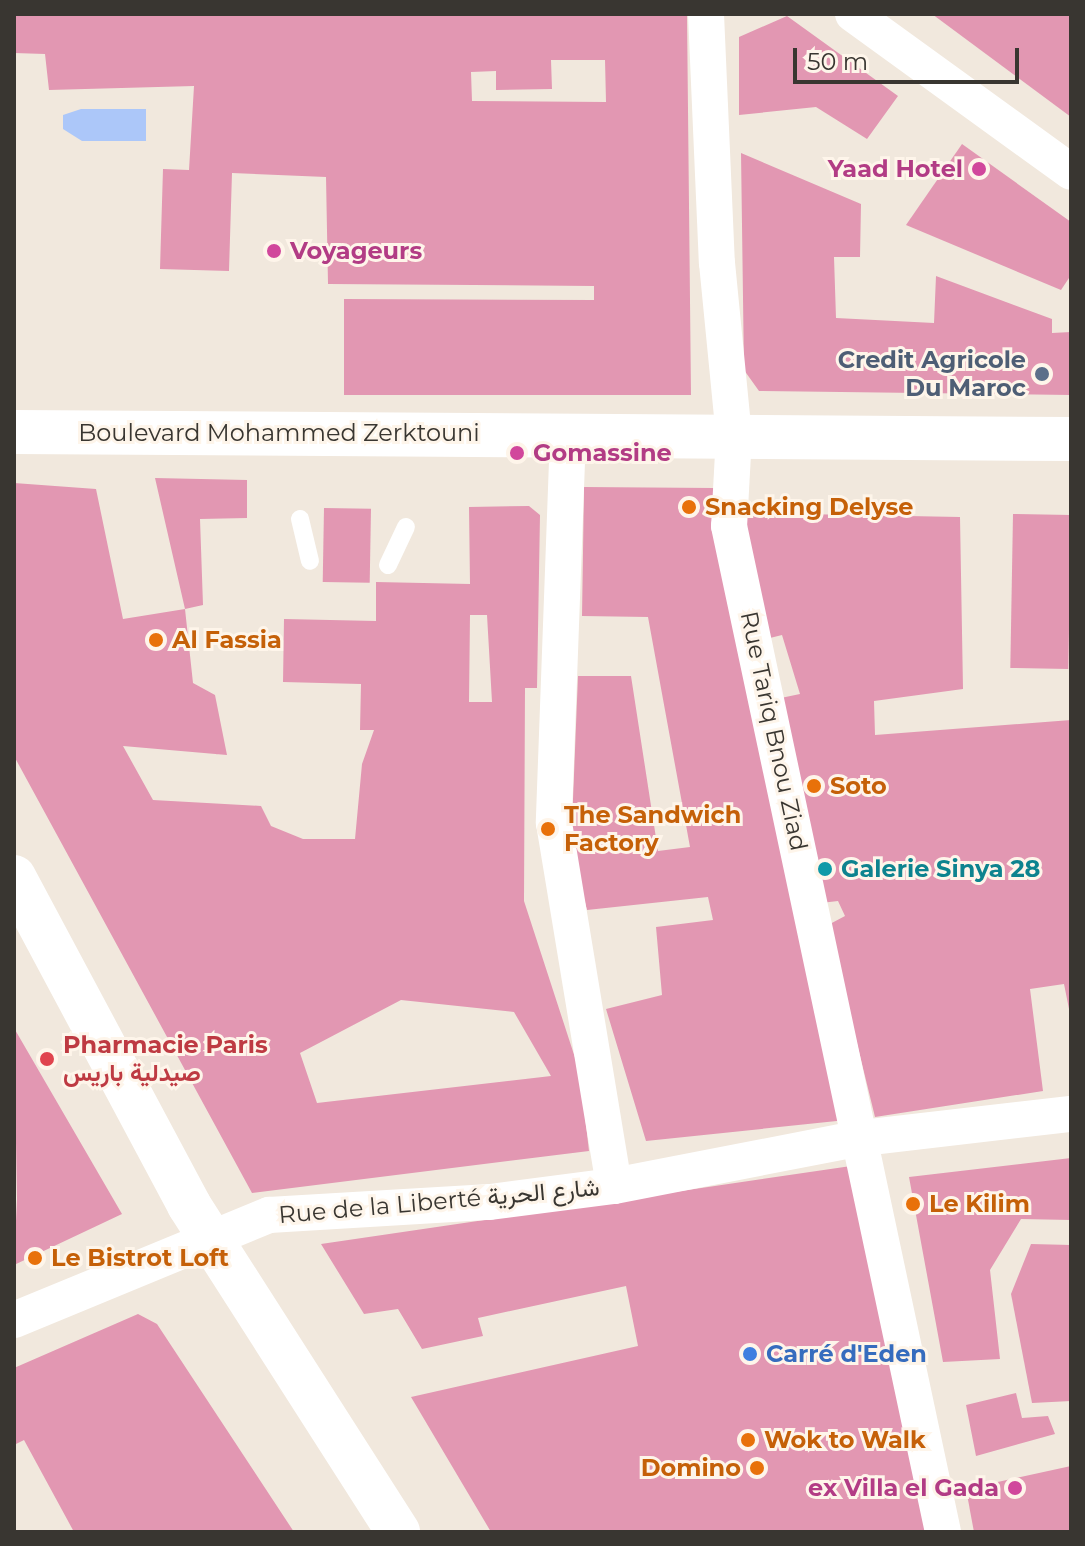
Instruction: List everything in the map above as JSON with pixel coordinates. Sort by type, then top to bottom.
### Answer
[{"type":"main road","name":"Boulevard Mohammed Zerktouni","points":[[14,432],[1071,439]]},
{"type":"main road","points":[[14,877],[214,1241],[398,1532]]},
{"type":"street","name":"Rue Tariq Bnou Ziad","points":[[706,14],[717,263],[734,435],[729,526],[862,1138],[894,1319],[943,1532]]},
{"type":"street","points":[[853,14],[1071,172]]},
{"type":"street","points":[[568,434],[554,823],[614,1186]]},
{"type":"street","name":"Rue de la Liberté شارع الحرية","points":[[14,1320],[214,1241],[269,1215],[490,1202],[614,1186],[862,1138],[1071,1114]]},
{"type":"lane","points":[[300,519],[310,561]]},
{"type":"lane","points":[[388,565],[406,527]]},
{"type":"water","points":[[81,109],[146,109],[146,141],[82,141],[63,129],[63,115]]},
{"type":"building","points":[[14,14],[687,14],[691,395],[344,395],[344,299],[594,300],[594,286],[328,284],[326,177],[232,173],[229,271],[160,269],[163,169],[189,170],[194,86],[49,90],[45,54],[14,53]],"holes":[[[551,60],[605,60],[606,102],[472,101],[471,72],[496,71],[496,90],[552,89]]]},
{"type":"building","points":[[932,14],[1071,14],[1071,117]]},
{"type":"building","points":[[787,16],[898,96],[867,139],[816,107],[739,115],[739,37]]},
{"type":"building","points":[[962,144],[1071,222],[1071,275],[1061,290],[906,225]]},
{"type":"building","points":[[741,153],[861,204],[860,257],[834,257],[836,318],[934,323],[936,276],[1052,319],[1052,333],[1071,332],[1071,395],[759,391],[744,370]]},
{"type":"building","points":[[155,478],[247,480],[247,518],[200,519],[203,605],[185,609]]},
{"type":"building","points":[[14,483],[96,489],[123,619],[185,609],[193,683],[215,695],[227,755],[123,746],[153,800],[261,806],[271,826],[303,839],[355,839],[362,764],[374,730],[360,730],[361,684],[283,682],[284,619],[376,621],[376,582],[470,584],[469,507],[529,506],[540,515],[537,688],[525,688],[524,901],[580,1073],[589,1151],[252,1193],[14,756]],"holes":[[[470,615],[487,615],[492,702],[469,702]],[[401,1000],[514,1012],[551,1076],[317,1103],[300,1053]]]},
{"type":"building","points":[[584,487],[714,488],[856,1119],[646,1141],[606,1009],[662,995],[656,927],[713,920],[708,897],[587,910],[571,848],[578,676],[631,676],[658,851],[690,847],[648,617],[582,616]]},
{"type":"building","points":[[324,508],[371,509],[370,583],[323,582]]},
{"type":"building","points":[[744,513],[960,517],[963,689],[874,701],[875,735],[1071,720],[1071,1019],[1064,984],[1030,989],[1043,1091],[875,1117],[828,925],[845,916],[838,901],[821,903],[776,699],[800,694],[782,635],[762,640]]},
{"type":"building","points":[[1013,514],[1071,515],[1068,669],[1010,668]]},
{"type":"building","points":[[14,1028],[122,1214],[14,1265],[17,1199]]},
{"type":"building","points":[[1071,1158],[1071,1220],[1021,1219],[990,1270],[1000,1359],[943,1362],[909,1177]]},
{"type":"building","name":"Carré d'Eden","points":[[851,1166],[931,1532],[491,1532],[411,1397],[638,1346],[626,1286],[478,1318],[483,1336],[422,1349],[398,1309],[364,1314],[321,1244]]},
{"type":"building","points":[[1031,1244],[1071,1245],[1071,1401],[1032,1403],[1011,1294]]},
{"type":"building","points":[[138,1314],[157,1324],[294,1532],[74,1532],[24,1440],[14,1445],[14,1368]]},
{"type":"building","points":[[1016,1393],[1022,1418],[1048,1416],[1055,1434],[976,1456],[966,1405]]},
{"type":"building","points":[[1071,1466],[1071,1532],[974,1532],[966,1489]]},
{"type":"place","name":"Yaad Hotel","points":[[979,169]]},
{"type":"place","name":"Voyageurs","points":[[274,251]]},
{"type":"place","name":"Credit Agricole Du Maroc","points":[[1042,374]]},
{"type":"place","name":"Gomassine","points":[[517,453]]},
{"type":"place","name":"Snacking Delyse","points":[[689,507]]},
{"type":"place","name":"Al Fassia","points":[[156,640]]},
{"type":"place","name":"Soto","points":[[814,786]]},
{"type":"place","name":"The Sandwich Factory","points":[[548,829]]},
{"type":"place","name":"Galerie Sinya 28","points":[[825,869]]},
{"type":"place","name":"Pharmacie Paris صيدلية باريس","points":[[47,1059]]},
{"type":"place","name":"Le Kilim","points":[[913,1204]]},
{"type":"place","name":"Le Bistrot Loft","points":[[35,1258]]},
{"type":"place","name":"Carré d'Eden","points":[[750,1354]]},
{"type":"place","name":"Wok to Walk","points":[[748,1440]]},
{"type":"place","name":"Domino","points":[[757,1468]]},
{"type":"place","name":"ex Villa el Gada","points":[[1015,1488]]}]
